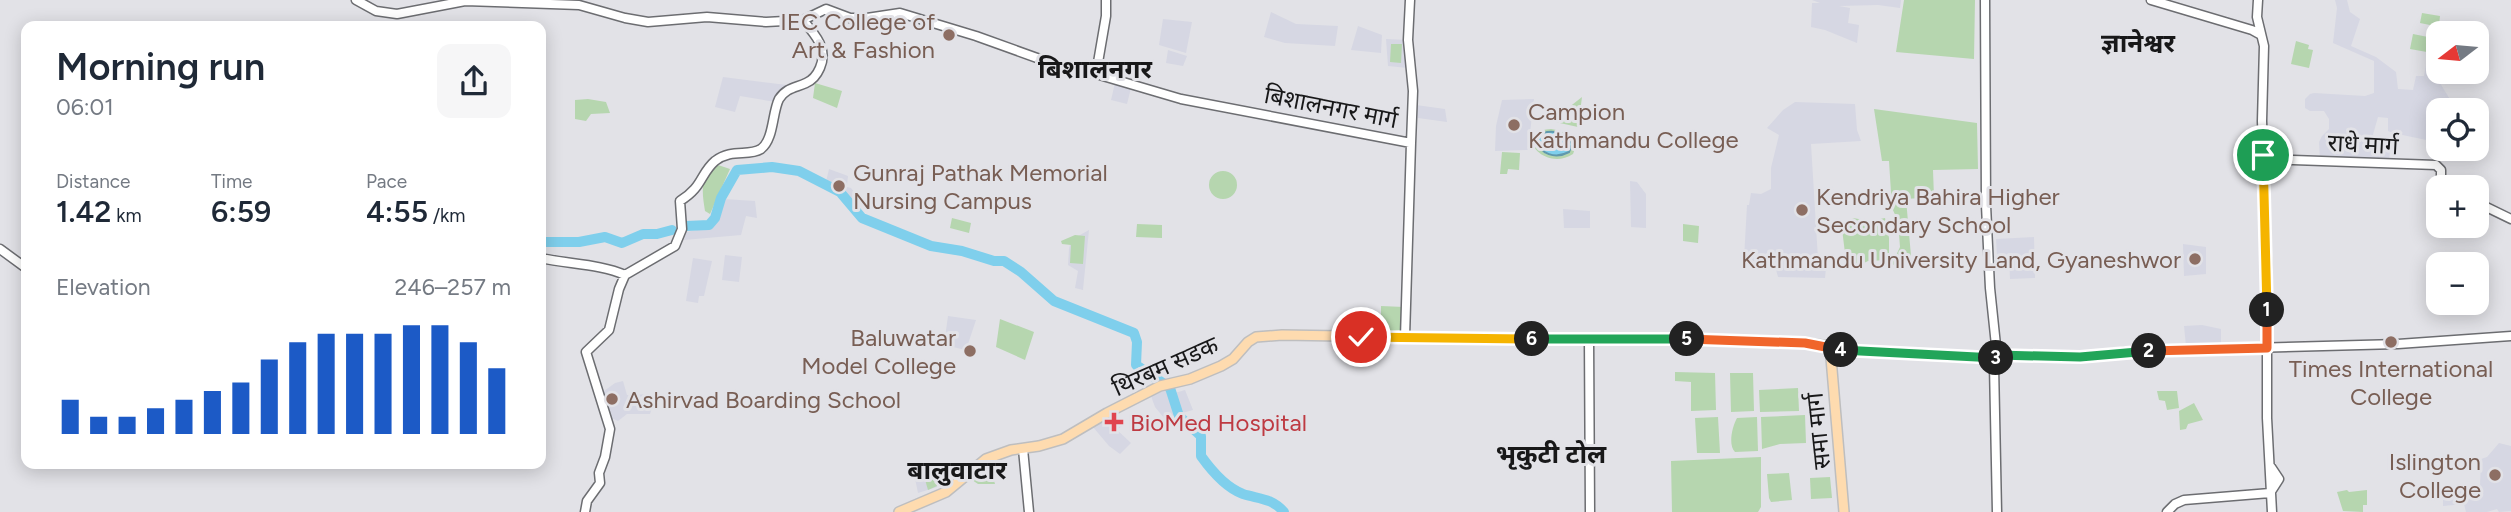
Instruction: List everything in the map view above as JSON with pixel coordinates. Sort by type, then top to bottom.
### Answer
[{"type":"main road","name":"बिशालनगर मार्ग","points":[[356,0],[376,11],[397,14],[465,1],[579,5],[648,22],[708,17],[766,22],[803,20],[826,9],[854,18],[900,13],[1051,63],[1181,99],[1411,143],[1405,337]]},
{"type":"main road","points":[[1096,74],[1106,16],[1106,0]]},
{"type":"main road","points":[[1410,0],[1408,40],[1413,91],[1411,143]]},
{"type":"main road","points":[[1985,0],[1985,121],[1990,288],[1996,357],[1997,512]]},
{"type":"main road","points":[[2151,0],[2261,35]]},
{"type":"main road","points":[[2259,0],[2257,18],[2264,47],[2262,110],[2272,512]]},
{"type":"main road","points":[[585,512],[587,501],[600,483],[599,473],[610,429],[586,352],[609,330],[625,275],[675,246],[682,229],[680,201],[694,192],[710,166],[724,155],[756,151],[766,144],[779,100],[787,89],[803,85],[816,77],[822,61],[822,47],[803,20]]},
{"type":"main road","name":"राधे मार्ग","points":[[2263,159],[2436,165],[2441,170],[2441,175]]},
{"type":"main road","points":[[2489,208],[2511,219]]},
{"type":"main road","points":[[0,249],[21,264]]},
{"type":"main road","points":[[546,259],[593,266],[625,275]]},
{"type":"main road","points":[[1830,346],[1843,350],[1996,357],[2080,357],[2135,351],[2398,344],[2511,336]]},
{"type":"main road","name":"थिरबम सडक","points":[[899,512],[946,492],[986,459],[1011,450],[1063,439],[1107,413],[1168,383],[1190,379],[1221,366],[1233,359],[1256,337],[1590,338],[1779,342],[1830,346]]},
{"type":"main road","points":[[1590,338],[1590,512]]},
{"type":"main road","name":"समा मार्ग","points":[[1830,346],[1844,512]]},
{"type":"main road","points":[[1023,449],[1029,512]]},
{"type":"main road","points":[[2167,512],[2175,504],[2185,500],[2270,493]]},
{"type":"shaded area","points":[[1812,0],[1901,0],[1900,8],[1878,5],[1839,6],[1850,8],[1848,23],[1859,25],[1857,43],[1811,27],[1812,3],[1820,3]]},
{"type":"shaded area","points":[[2335,0],[2347,0],[2350,12],[2360,19],[2351,46],[2376,57],[2396,72],[2398,89],[2413,90],[2416,76],[2424,76],[2426,65],[2426,84],[2441,84],[2449,98],[2426,98],[2426,140],[2388,131],[2388,118],[2378,117],[2372,138],[2391,139],[2389,162],[2320,160],[2319,142],[2329,129],[2329,119],[2324,111],[2310,111],[2305,108],[2305,99],[2314,93],[2365,96],[2374,93],[2374,61],[2333,43],[2337,8]]},
{"type":"shaded area","points":[[1271,12],[1296,24],[1338,26],[1335,46],[1285,43],[1264,37]]},
{"type":"shaded area","points":[[1163,19],[1192,22],[1186,53],[1159,45]]},
{"type":"shaded area","points":[[1358,26],[1382,35],[1381,53],[1351,50]]},
{"type":"shaded area","points":[[1386,39],[1408,40],[1408,68],[1388,66]]},
{"type":"shaded area","points":[[1168,50],[1187,56],[1183,66],[1166,63]]},
{"type":"shaded area","points":[[723,77],[787,85],[775,102],[740,96],[735,112],[715,107]]},
{"type":"shaded area","points":[[1115,83],[1131,88],[1127,104],[1111,100]]},
{"type":"shaded area","name":"Campion Kathmandu College","points":[[1534,99],[1528,150],[1495,151],[1496,126],[1502,100]]},
{"type":"shaded area","points":[[1795,102],[1855,104],[1857,130],[1861,141],[1811,144],[1818,259],[1827,258],[1825,278],[1778,277],[1775,266],[1744,259],[1747,205],[1751,193],[1761,194],[1771,189],[1771,168],[1779,135],[1767,128],[1783,110]]},
{"type":"shaded area","points":[[1416,105],[1445,109],[1447,122],[1418,118]]},
{"type":"shaded area","name":"Gunraj Pathak Memorial Nursing Campus","points":[[829,169],[848,176],[843,191],[847,187],[851,188],[860,199],[851,204],[840,190],[826,182]]},
{"type":"shaded area","points":[[1630,181],[1637,182],[1646,194],[1646,228],[1631,227]]},
{"type":"shaded area","points":[[724,199],[755,201],[757,218],[746,216],[741,235],[684,240],[686,232],[709,228],[717,222]]},
{"type":"shaded area","points":[[1563,209],[1590,211],[1590,228],[1564,228]]},
{"type":"shaded area","points":[[1089,230],[1083,290],[1075,288],[1078,271],[1068,265],[1069,249],[1071,240]]},
{"type":"shaded area","points":[[2034,237],[2035,278],[2010,279],[2009,256],[1997,256],[1996,239]]},
{"type":"shaded area","name":"Kathmandu University Land, Gyaneshwor","points":[[2183,244],[2206,247],[2206,274],[2184,276]]},
{"type":"shaded area","points":[[725,255],[742,257],[739,282],[722,280]]},
{"type":"shaded area","points":[[693,258],[712,261],[704,296],[699,296],[698,303],[686,301]]},
{"type":"shaded area","points":[[948,316],[976,320],[966,350],[944,345]]},
{"type":"shaded area","points":[[2202,325],[2221,329],[2221,346],[2186,346],[2184,326]]},
{"type":"shaded area","points":[[623,381],[627,395],[652,394],[654,401],[650,414],[627,414],[618,421],[609,417],[600,394],[615,383]]},
{"type":"shaded area","points":[[1165,388],[1168,395],[1185,390],[1193,410],[1164,418],[1155,407],[1151,396]]},
{"type":"shaded area","points":[[1113,414],[1122,426],[1115,428],[1131,443],[1120,454],[1109,446],[1093,427],[1106,418],[1109,421],[1107,418]]},
{"type":"shaded area","name":"Islington College","points":[[2499,443],[2511,446],[2511,511],[2499,512],[2497,509],[2466,512],[2464,504],[2443,506],[2443,496],[2480,486],[2481,459],[2487,457]]},
{"type":"shaded area","points":[[923,461],[940,464],[937,487],[918,493],[912,464]]},
{"type":"green space","points":[[1904,0],[1975,0],[1974,59],[1896,52]]},
{"type":"green space","points":[[2422,13],[2440,16],[2439,21],[2420,23]]},
{"type":"green space","points":[[2413,34],[2426,37],[2426,52],[2410,49]]},
{"type":"green space","points":[[2296,41],[2309,45],[2308,49],[2313,50],[2309,68],[2291,64]]},
{"type":"green space","points":[[1391,44],[1402,44],[1401,63],[1390,62]]},
{"type":"green space","points":[[815,83],[842,91],[837,108],[813,98]]},
{"type":"green space","points":[[1582,97],[1578,127],[1546,120],[1563,112]]},
{"type":"green space","points":[[575,100],[606,102],[610,113],[591,114],[586,121],[575,119]]},
{"type":"green space","points":[[1874,109],[1977,123],[1978,169],[1933,170],[1934,197],[1906,199],[1911,256],[1897,261],[1896,266],[1892,264],[1900,247],[1898,221],[1892,208],[1889,161],[1882,161]]},
{"type":"green space","points":[[1551,129],[1563,132],[1572,139],[1576,146],[1573,154],[1552,158],[1542,155],[1536,149],[1532,143],[1533,136],[1539,131]]},
{"type":"green space","points":[[1502,152],[1520,153],[1519,170],[1508,169],[1507,174],[1500,174]]},
{"type":"green space","points":[[718,165],[730,169],[710,214],[705,211],[703,185],[708,174]]},
{"type":"green space","points":[[1223,171],[1233,175],[1237,185],[1233,195],[1223,199],[1213,195],[1209,185],[1213,175]]},
{"type":"green space","points":[[952,218],[971,223],[969,233],[950,228]]},
{"type":"green space","points":[[1853,218],[1870,221],[1885,218],[1889,260],[1868,261],[1854,268],[1847,264],[1844,258],[1842,229]]},
{"type":"green space","points":[[1137,224],[1162,225],[1162,238],[1136,237]]},
{"type":"green space","points":[[1683,224],[1699,226],[1698,243],[1683,241]]},
{"type":"green space","points":[[1075,235],[1085,236],[1083,264],[1070,263],[1071,245],[1062,244],[1061,241]]},
{"type":"green space","points":[[1381,306],[1404,307],[1401,330],[1381,333]]},
{"type":"green space","points":[[1000,319],[1034,332],[1025,360],[996,347]]},
{"type":"green space","points":[[1675,372],[1715,373],[1716,410],[1691,411],[1691,382],[1675,381]]},
{"type":"green space","points":[[1730,373],[1753,373],[1754,411],[1731,412]]},
{"type":"green space","points":[[1798,388],[1799,411],[1760,412],[1759,390]]},
{"type":"green space","points":[[2157,391],[2177,391],[2179,408],[2167,410],[2165,401],[2159,400]]},
{"type":"green space","points":[[2194,403],[2203,420],[2188,424],[2186,429],[2180,430],[2179,411]]},
{"type":"green space","points":[[1805,415],[1806,443],[1780,444],[1762,449],[1761,417]]},
{"type":"green space","points":[[1718,417],[1720,453],[1697,453],[1695,418]]},
{"type":"green space","points":[[1757,417],[1758,451],[1735,452],[1732,436],[1737,418]]},
{"type":"green space","points":[[1761,457],[1761,507],[1758,512],[1672,512],[1671,461]]},
{"type":"green space","points":[[990,467],[995,484],[978,484],[972,480],[976,474]]},
{"type":"green space","points":[[922,469],[933,470],[937,486],[928,490]]},
{"type":"green space","points":[[1789,473],[1792,500],[1771,502],[1767,474]]},
{"type":"green space","points":[[1830,477],[1832,498],[1811,499],[1810,478]]},
{"type":"green space","points":[[2367,490],[2367,505],[2363,505],[2363,512],[2343,511],[2337,492]]},
{"type":"water","points":[[1547,132],[1565,136],[1572,144],[1569,152],[1554,155],[1541,149],[1537,139],[1539,135]]},
{"type":"waterway","points":[[686,226],[709,225],[715,218],[721,198],[737,170],[772,167],[799,171],[840,192],[862,218],[931,246],[1004,261],[1054,301],[1134,333],[1137,342],[1136,365],[1170,388],[1179,416],[1201,436],[1201,456],[1210,467],[1237,491],[1270,501],[1284,512]]},
{"type":"waterway","points":[[546,242],[579,242],[605,237],[622,243],[643,234],[672,230]]},
{"type":"place","name":"IEC College of Art & Fashion","points":[[949,35]]},
{"type":"place","name":"Campion Kathmandu College","points":[[1514,125]]},
{"type":"place","name":"Gunraj Pathak Memorial Nursing Campus","points":[[839,186]]},
{"type":"place","name":"Kendriya Bahira Higher Secondary School","points":[[1802,210]]},
{"type":"place","name":"Kathmandu University Land, Gyaneshwor","points":[[2195,259]]},
{"type":"place","name":"Times International College","points":[[2391,342]]},
{"type":"place","name":"Baluwatar Model College","points":[[970,351]]},
{"type":"place","name":"Ashirvad Boarding School","points":[[612,399]]},
{"type":"place","name":"BioMed Hospital","points":[[1114,422]]},
{"type":"place","name":"Islington College","points":[[2495,475]]},
{"type":"district","name":"ज्ञानेश्वर","points":[[2138,43]]},
{"type":"district","name":"बिशालनगर","points":[[1095,69]]},
{"type":"district","name":"भृकुटी टोल","points":[[1551,454]]},
{"type":"district","name":"बालुवाटार","points":[[957,470]]},
{"type":"route","points":[[1361,337],[1521,340],[1646,338],[1805,343],[1843,350],[1995,359],[1997,355],[2080,357],[2135,351],[2267,348],[2263,155]]}]
